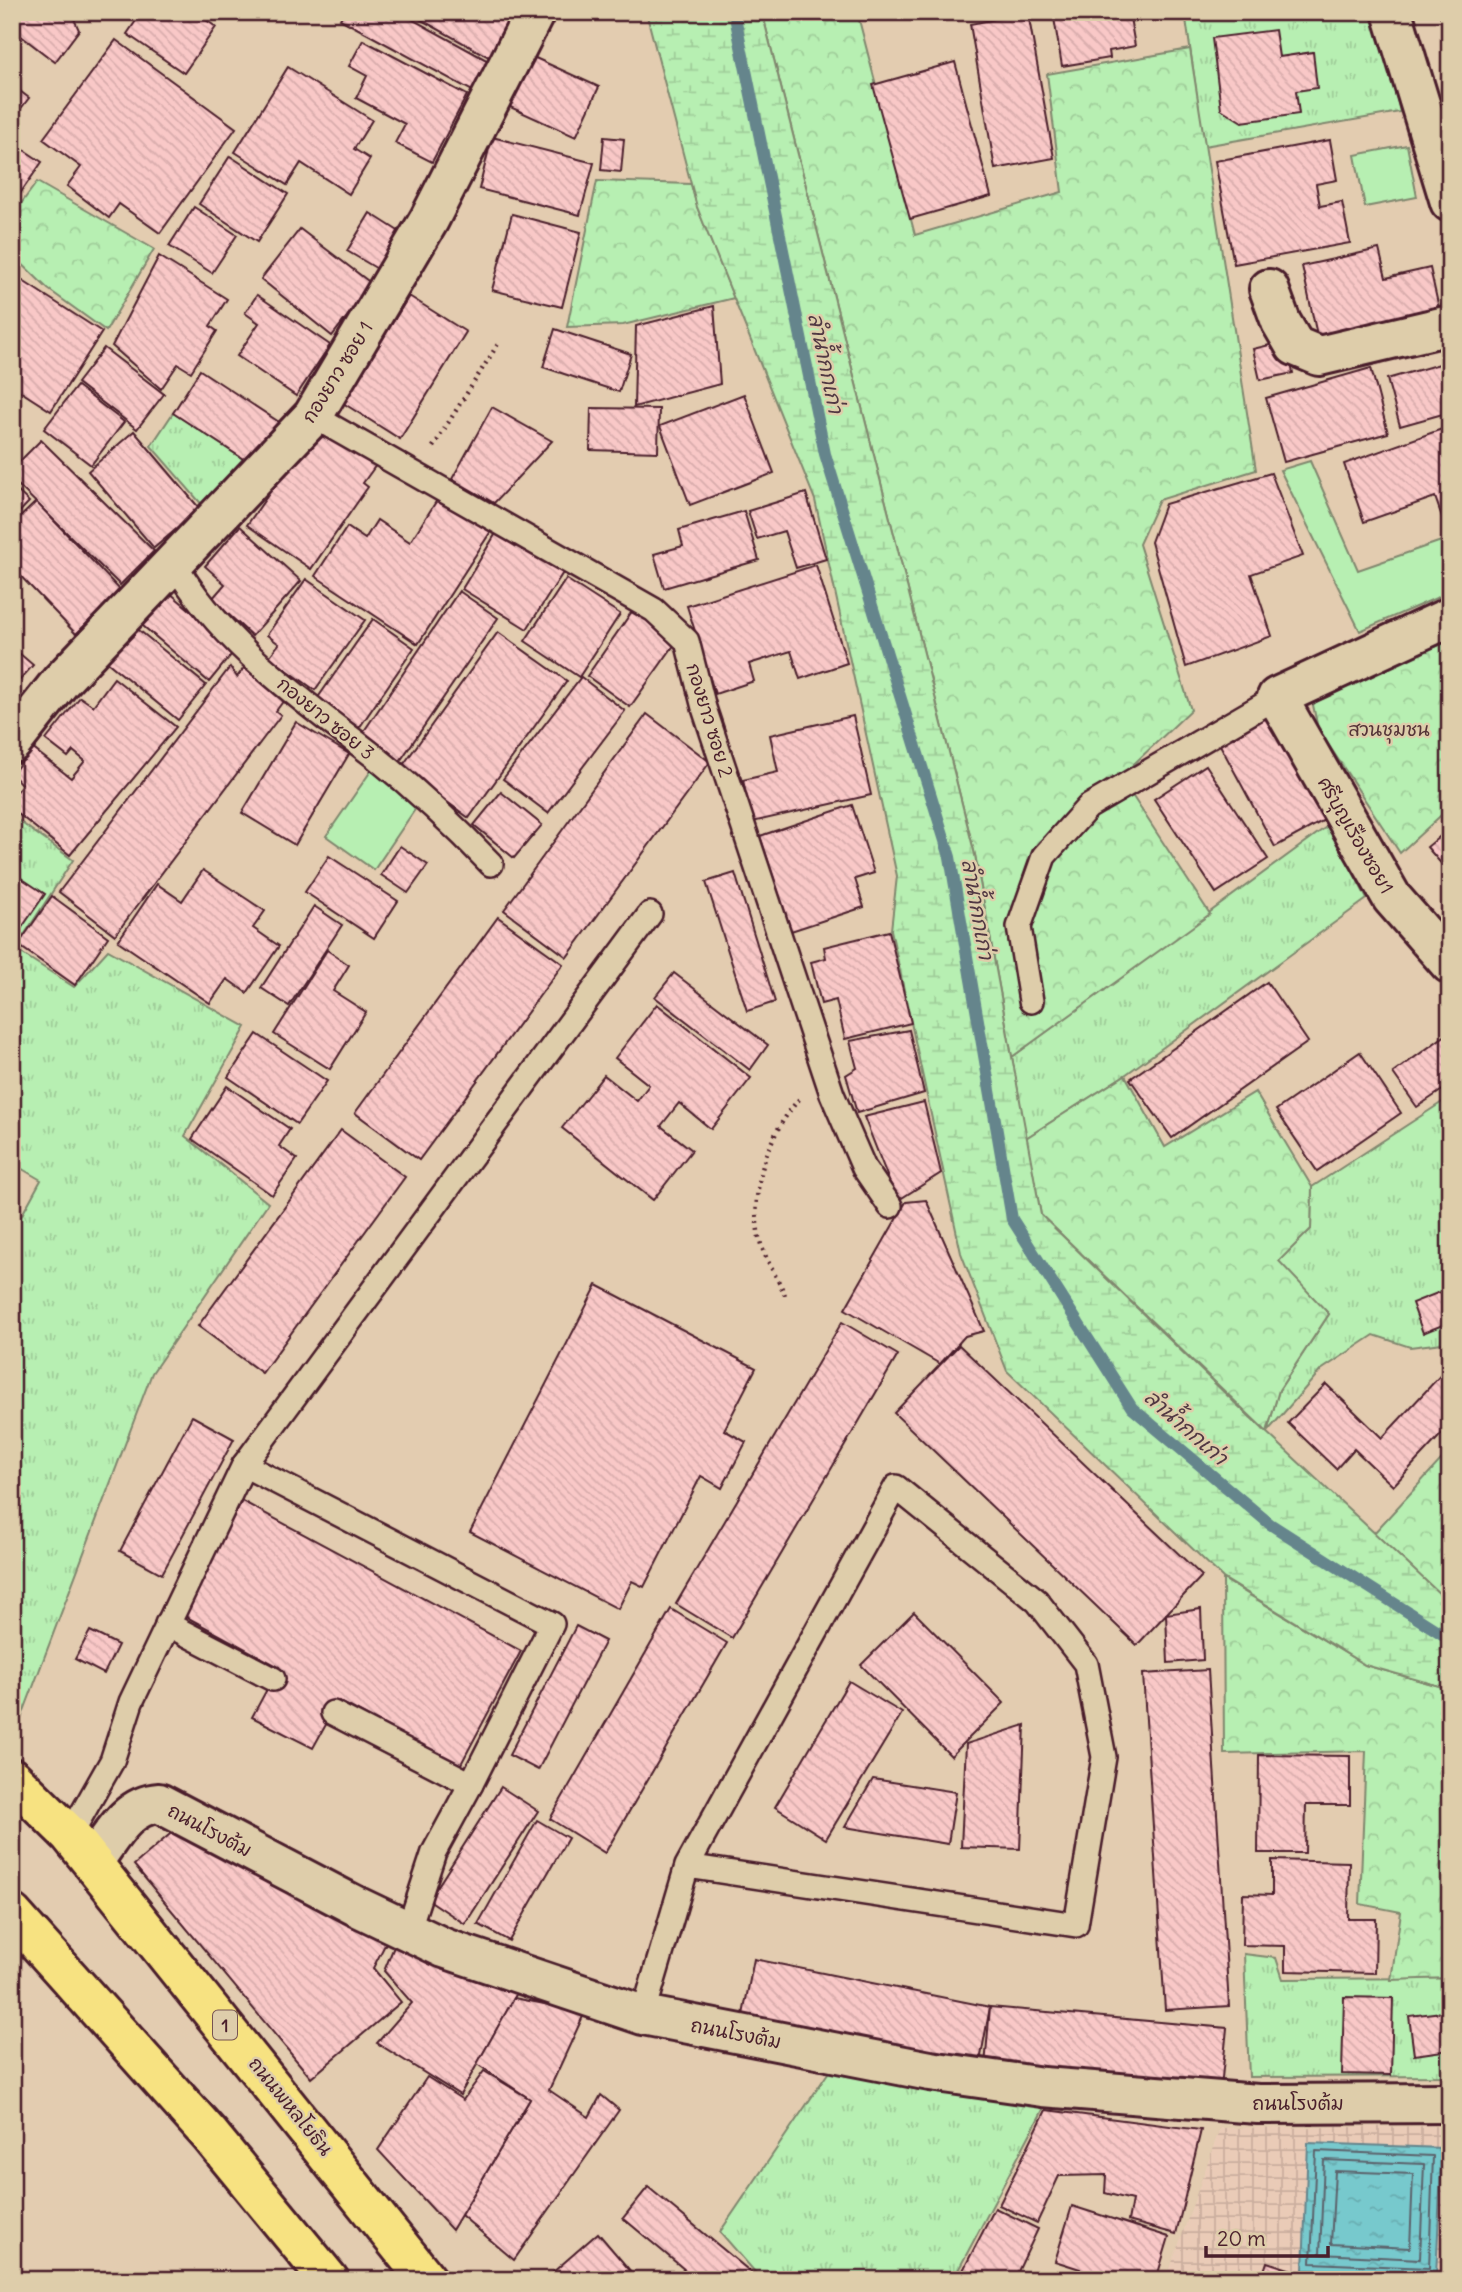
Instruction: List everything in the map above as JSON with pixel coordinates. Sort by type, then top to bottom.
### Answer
[{"type":"main road","name":"ถนนพหลโยธิน","points":[[12,1778],[82,1849],[427,2280]]},
{"type":"main road","points":[[12,1914],[210,2135],[330,2280]]},
{"type":"street","name":"กองยาว ซอย 1","points":[[12,743],[61,681],[313,416],[429,220],[535,12]]},
{"type":"street","points":[[1392,12],[1450,202]]},
{"type":"street","points":[[1269,289],[1281,323],[1295,346],[1319,356],[1450,325]]},
{"type":"street","points":[[1277,697],[1450,617]]},
{"type":"street","name":"ศรีบุญเรืองซอย1","points":[[1277,697],[1392,898],[1450,964]]},
{"type":"street","name":"ถนนโรงต้ม","points":[[82,1849],[132,1811],[146,1804],[159,1802],[444,1948],[643,2015],[930,2071],[1043,2087],[1258,2104],[1450,2103]]},
{"type":"lane","name":"กองยาว ซอย 2","points":[[313,416],[654,610],[687,641],[704,708],[827,1078],[864,1168],[890,1206]]},
{"type":"lane","name":"กองยาว ซอย 3","points":[[173,561],[188,588],[243,648],[299,700],[380,761],[491,864]]},
{"type":"lane","points":[[1031,1001],[1019,928],[1044,856],[1088,807],[1277,697]]},
{"type":"lane","points":[[82,1849],[131,1702],[244,1465],[650,914]]},
{"type":"lane","points":[[244,1465],[552,1624],[434,1852],[408,1931]]},
{"type":"lane","points":[[643,2015],[687,1866],[896,1487],[1037,1601],[1086,1664],[1104,1757],[1076,1924],[687,1866]]},
{"type":"lane","points":[[167,1624],[273,1679]]},
{"type":"lane","points":[[333,1713],[471,1784]]},
{"type":"path","points":[[415,474],[498,344]]},
{"type":"path","points":[[785,1295],[758,1234],[757,1191],[771,1139],[799,1099],[827,1078]]},
{"type":"shaded area","points":[[1450,2126],[1450,2280],[1166,2280],[1220,2128]]},
{"type":"green space","points":[[646,12],[762,12],[975,855],[1041,1215],[1234,1402],[1441,1595],[1450,1597],[1450,1689],[1365,1665],[1223,1578],[1007,1371],[961,1253],[891,930],[897,876],[815,500],[697,207]]},
{"type":"green space","points":[[762,12],[857,12],[915,235],[1062,192],[1047,74],[1190,49],[1256,470],[1159,500],[1139,544],[1191,710],[1120,777],[1210,914],[1012,1057],[975,855]]},
{"type":"green space","points":[[1185,12],[1377,12],[1400,112],[1204,146]]},
{"type":"green space","points":[[1407,145],[1417,197],[1365,207],[1355,155]]},
{"type":"green space","points":[[597,181],[691,184],[697,207],[734,298],[623,325],[567,327]]},
{"type":"green space","points":[[37,182],[154,249],[106,331],[48,289],[12,254],[12,216]]},
{"type":"green space","points":[[173,413],[251,464],[204,507],[151,446]]},
{"type":"green space","points":[[1310,461],[1358,570],[1450,538],[1450,592],[1360,631],[1280,470]]},
{"type":"green space","name":"สวนชุมชน","points":[[1450,641],[1450,807],[1400,853],[1318,729],[1313,705],[1326,689]]},
{"type":"green space","points":[[373,768],[420,802],[374,870],[326,836]]},
{"type":"green space","points":[[12,816],[73,860],[15,949],[74,987],[108,950],[246,1027],[185,1136],[268,1203],[152,1373],[16,1732],[12,1728],[12,1233],[41,1180],[12,1163]]},
{"type":"green space","points":[[1329,825],[1367,899],[1125,1075],[1026,1138],[1012,1057]]},
{"type":"green space","points":[[1125,1075],[1165,1147],[1255,1092],[1312,1187],[1311,1229],[1279,1261],[1329,1314],[1279,1390],[1267,1432],[1041,1215],[1026,1138]]},
{"type":"green space","points":[[1450,1097],[1450,1342],[1410,1347],[1374,1335],[1321,1370],[1267,1432],[1279,1390],[1329,1314],[1278,1261],[1311,1229],[1312,1187]]},
{"type":"green space","points":[[1450,1450],[1450,1597],[1441,1596],[1374,1533]]},
{"type":"green space","points":[[1223,1579],[1365,1665],[1450,1689],[1450,1978],[1391,1980],[1401,1912],[1360,1904],[1366,1751],[1224,1754]]},
{"type":"green space","points":[[1244,1954],[1276,1958],[1283,1979],[1450,1978],[1450,2076],[1249,2077]]},
{"type":"green space","points":[[830,2070],[932,2092],[1046,2104],[953,2280],[762,2280],[720,2232]]},
{"type":"water","points":[[1308,2143],[1442,2148],[1436,2276],[1303,2270]]},
{"type":"building","points":[[12,12],[71,12],[79,30],[55,62],[12,29]]},
{"type":"building","points":[[142,12],[201,12],[199,15],[216,27],[184,73],[127,34]]},
{"type":"building","points":[[344,12],[399,12],[492,63],[476,93],[340,19]]},
{"type":"building","points":[[407,12],[520,12],[494,60]]},
{"type":"building","points":[[1053,12],[1107,12],[1108,15],[1129,12],[1135,46],[1109,51],[1110,58],[1062,66]]},
{"type":"building","points":[[1438,12],[1450,12],[1450,33]]},
{"type":"building","points":[[1028,13],[1054,158],[995,169],[970,24]]},
{"type":"building","points":[[1275,30],[1279,57],[1313,52],[1317,88],[1296,91],[1299,114],[1242,122],[1221,109],[1212,38]]},
{"type":"building","points":[[116,40],[236,128],[160,233],[119,204],[109,218],[67,186],[81,167],[43,139]]},
{"type":"building","points":[[363,40],[467,95],[432,162],[395,143],[405,124],[356,98],[367,76],[349,66]]},
{"type":"building","points":[[531,56],[599,87],[576,137],[508,106]]},
{"type":"building","points":[[955,62],[991,196],[910,219],[873,85]]},
{"type":"building","points":[[288,67],[372,120],[354,149],[370,159],[349,194],[301,163],[287,185],[235,152]]},
{"type":"building","points":[[12,85],[29,98],[12,120]]},
{"type":"building","points":[[492,137],[594,163],[580,215],[479,189]]},
{"type":"building","points":[[604,137],[624,139],[621,172],[601,170]]},
{"type":"building","points":[[1330,140],[1337,180],[1316,184],[1320,206],[1342,202],[1350,243],[1234,264],[1215,161]]},
{"type":"building","points":[[12,142],[42,162],[12,205]]},
{"type":"building","points":[[230,156],[288,194],[257,242],[199,204]]},
{"type":"building","points":[[194,207],[237,235],[212,273],[169,246]]},
{"type":"building","points":[[370,213],[403,234],[381,271],[347,251]]},
{"type":"building","points":[[512,214],[581,232],[562,307],[492,290]]},
{"type":"building","points":[[300,229],[372,284],[332,336],[261,279]]},
{"type":"building","points":[[1379,249],[1386,278],[1430,268],[1442,322],[1320,349],[1302,266]]},
{"type":"building","points":[[159,256],[227,299],[210,326],[217,331],[191,372],[178,364],[161,389],[112,346]]},
{"type":"building","points":[[12,274],[102,332],[51,411],[12,386]]},
{"type":"building","points":[[257,295],[330,345],[296,396],[237,356],[259,323],[245,313]]},
{"type":"building","points":[[409,296],[466,332],[400,439],[343,403]]},
{"type":"building","points":[[714,306],[720,384],[634,407],[636,326]]},
{"type":"building","points":[[555,329],[631,354],[619,392],[543,367]]},
{"type":"building","points":[[1286,341],[1293,373],[1260,380],[1253,349]]},
{"type":"building","points":[[104,348],[164,394],[137,429],[77,383]]},
{"type":"building","points":[[1450,361],[1450,412],[1400,426],[1387,379]]},
{"type":"building","points":[[1371,368],[1388,433],[1284,462],[1266,398]]},
{"type":"building","points":[[200,370],[279,422],[251,464],[173,413]]},
{"type":"building","points":[[77,386],[124,422],[91,465],[44,429]]},
{"type":"building","points":[[744,394],[774,473],[690,505],[660,426]]},
{"type":"building","points":[[492,407],[552,441],[494,503],[452,479]]},
{"type":"building","points":[[591,408],[659,409],[658,452],[590,450]]},
{"type":"building","points":[[318,424],[376,465],[363,483],[368,487],[311,569],[247,525]]},
{"type":"building","points":[[1442,429],[1450,450],[1450,530],[1447,531],[1435,497],[1364,522],[1344,464]]},
{"type":"building","points":[[134,431],[200,509],[154,548],[88,471]]},
{"type":"building","points":[[41,440],[154,551],[120,585],[12,479],[12,469]]},
{"type":"building","points":[[1271,473],[1303,556],[1251,574],[1272,636],[1186,667],[1151,542],[1165,504]]},
{"type":"building","points":[[12,486],[29,502],[12,520]]},
{"type":"building","points":[[806,493],[826,559],[796,568],[784,531],[757,539],[748,511]]},
{"type":"building","points":[[441,494],[493,528],[418,644],[315,576],[347,527],[365,539],[377,520],[410,542]]},
{"type":"building","points":[[36,502],[121,591],[76,634],[12,567],[12,525]]},
{"type":"building","points":[[744,511],[759,560],[664,588],[654,554],[683,546],[679,530]]},
{"type":"building","points":[[240,526],[301,581],[252,636],[212,599],[225,584],[205,566]]},
{"type":"building","points":[[498,530],[564,571],[527,629],[462,589]]},
{"type":"building","points":[[816,565],[847,663],[800,679],[791,651],[749,664],[754,681],[715,694],[687,606]]},
{"type":"building","points":[[306,579],[365,620],[315,690],[269,657],[279,644],[267,635]]},
{"type":"building","points":[[566,579],[620,614],[579,677],[525,641]]},
{"type":"building","points":[[163,587],[236,649],[209,682],[136,620]]},
{"type":"building","points":[[459,591],[498,618],[398,764],[360,737]]},
{"type":"building","points":[[633,610],[677,641],[630,707],[587,676]]},
{"type":"building","points":[[373,619],[414,648],[359,728],[317,699]]},
{"type":"building","points":[[129,622],[206,685],[178,720],[101,657]]},
{"type":"building","points":[[498,632],[567,681],[469,818],[401,768]]},
{"type":"building","points":[[12,647],[33,665],[12,689]]},
{"type":"building","points":[[230,667],[237,677],[244,668],[284,700],[276,711],[281,715],[115,935],[59,892]]},
{"type":"building","points":[[581,677],[625,711],[548,813],[503,779]]},
{"type":"building","points":[[114,678],[176,727],[70,855],[12,809],[12,798],[22,785],[12,774],[32,748],[71,778],[85,761],[73,751],[68,757],[46,740],[80,697],[93,706]]},
{"type":"building","points":[[647,714],[710,762],[567,957],[504,910]]},
{"type":"building","points":[[1273,714],[1328,818],[1275,847],[1219,743]]},
{"type":"building","points":[[853,716],[871,795],[752,822],[743,780],[778,772],[770,735]]},
{"type":"building","points":[[296,722],[349,754],[295,845],[242,813]]},
{"type":"building","points":[[1206,765],[1268,859],[1216,893],[1154,799]]},
{"type":"building","points":[[501,792],[542,825],[514,858],[474,825]]},
{"type":"building","points":[[852,805],[874,873],[855,879],[864,907],[791,931],[760,836]]},
{"type":"building","points":[[1450,828],[1450,874],[1427,847]]},
{"type":"building","points":[[400,846],[428,865],[408,893],[381,875]]},
{"type":"building","points":[[329,856],[398,901],[374,938],[305,892]]},
{"type":"building","points":[[203,870],[265,911],[253,928],[279,946],[247,993],[227,979],[210,1003],[118,941],[157,884],[182,901]]},
{"type":"building","points":[[12,872],[45,894],[14,939],[12,938]]},
{"type":"building","points":[[735,873],[775,1002],[747,1011],[706,882]]},
{"type":"building","points":[[52,896],[108,937],[75,985],[18,945]]},
{"type":"building","points":[[314,906],[342,925],[289,1006],[261,988]]},
{"type":"building","points":[[498,917],[563,964],[419,1160],[355,1113]]},
{"type":"building","points":[[889,931],[911,1023],[845,1039],[836,1000],[821,1004],[811,962],[826,958],[824,947]]},
{"type":"building","points":[[327,950],[349,965],[333,991],[366,1012],[330,1069],[274,1034]]},
{"type":"building","points":[[674,973],[768,1045],[750,1070],[655,997]]},
{"type":"building","points":[[1267,982],[1308,1042],[1172,1138],[1130,1079]]},
{"type":"building","points":[[657,1004],[751,1078],[711,1129],[679,1103],[661,1126],[692,1150],[653,1200],[562,1128],[604,1075],[637,1101],[649,1085],[615,1058]]},
{"type":"building","points":[[909,1030],[924,1093],[857,1113],[846,1075],[857,1068],[850,1041]]},
{"type":"building","points":[[1450,1032],[1450,1085],[1417,1107],[1393,1073]]},
{"type":"building","points":[[257,1034],[327,1081],[297,1124],[228,1077]]},
{"type":"building","points":[[1360,1052],[1401,1113],[1317,1171],[1276,1110]]},
{"type":"building","points":[[227,1086],[290,1129],[279,1146],[297,1159],[272,1195],[192,1139]]},
{"type":"building","points":[[924,1102],[941,1173],[897,1201],[864,1117]]},
{"type":"building","points":[[341,1130],[405,1177],[262,1373],[198,1326]]},
{"type":"building","points":[[926,1200],[984,1331],[965,1336],[940,1364],[845,1309],[906,1202]]},
{"type":"building","points":[[597,1285],[756,1368],[724,1430],[746,1442],[722,1488],[701,1476],[644,1587],[632,1581],[618,1609],[470,1532]]},
{"type":"building","points":[[1450,1288],[1450,1322],[1423,1333],[1412,1303]]},
{"type":"building","points":[[842,1322],[898,1355],[732,1638],[676,1604]]},
{"type":"building","points":[[959,1345],[1202,1576],[1137,1645],[894,1413]]},
{"type":"building","points":[[1450,1365],[1450,1425],[1393,1486],[1354,1449],[1336,1469],[1288,1423],[1326,1384],[1382,1438]]},
{"type":"building","points":[[192,1416],[234,1439],[162,1574],[120,1551]]},
{"type":"building","points":[[242,1501],[521,1651],[460,1766],[339,1701],[313,1748],[252,1717],[279,1667],[181,1614]]},
{"type":"building","points":[[671,1609],[727,1643],[605,1853],[550,1819]]},
{"type":"building","points":[[1201,1609],[1203,1660],[1168,1663],[1166,1614]]},
{"type":"building","points":[[914,1612],[1004,1703],[951,1756],[861,1665]]},
{"type":"building","points":[[576,1626],[605,1641],[538,1770],[509,1755]]},
{"type":"building","points":[[90,1631],[118,1645],[104,1674],[75,1659]]},
{"type":"building","points":[[1208,1670],[1229,2006],[1165,2010],[1143,1674]]},
{"type":"building","points":[[849,1681],[902,1713],[826,1839],[775,1807]]},
{"type":"building","points":[[1025,1725],[1020,1849],[961,1847],[966,1744]]},
{"type":"building","points":[[1259,1755],[1350,1756],[1350,1805],[1306,1805],[1305,1853],[1258,1853]]},
{"type":"building","points":[[873,1779],[956,1792],[948,1844],[845,1827]]},
{"type":"building","points":[[501,1787],[538,1811],[465,1924],[429,1900]]},
{"type":"building","points":[[537,1820],[568,1838],[509,1941],[478,1924]]},
{"type":"building","points":[[176,1829],[389,1937],[373,1968],[401,2002],[311,2078],[134,1865]]},
{"type":"building","points":[[1272,1860],[1349,1862],[1348,1919],[1376,1919],[1375,1973],[1285,1971],[1285,1946],[1242,1945],[1243,1894],[1272,1895]]},
{"type":"building","points":[[395,1944],[518,1991],[460,2095],[377,2043],[412,2003],[384,1971]]},
{"type":"building","points":[[754,1959],[990,2007],[979,2067],[742,2020]]},
{"type":"building","points":[[1344,1997],[1393,1998],[1391,2075],[1342,2074]]},
{"type":"building","points":[[514,1998],[585,2012],[549,2090],[589,2117],[601,2095],[619,2110],[514,2260],[461,2215],[530,2099],[477,2064]]},
{"type":"building","points":[[990,2007],[1227,2028],[1221,2088],[985,2066]]},
{"type":"building","points":[[1450,2011],[1450,2050],[1414,2055],[1409,2016]]},
{"type":"building","points":[[484,2071],[530,2099],[452,2230],[378,2150],[427,2077],[463,2100]]},
{"type":"building","points":[[1046,2110],[1201,2130],[1176,2234],[1128,2221],[1132,2200],[1105,2193],[1106,2175],[1059,2176],[1037,2223],[999,2205]]},
{"type":"building","points":[[648,2187],[753,2274],[748,2280],[697,2280],[623,2218]]},
{"type":"building","points":[[1072,2206],[1169,2237],[1156,2280],[1077,2280],[1080,2269],[1055,2261]]},
{"type":"building","points":[[995,2208],[1038,2229],[1014,2280],[958,2280]]},
{"type":"building","points":[[598,2233],[638,2280],[544,2280]]},
{"type":"building","points":[[1267,2262],[1301,2273],[1299,2280],[1261,2280]]},
{"type":"waterway","name":"ลำน้ำกกเก่า","points":[[734,12],[825,454],[950,857],[1012,1219],[1132,1408],[1270,1524],[1450,1639]]}]
